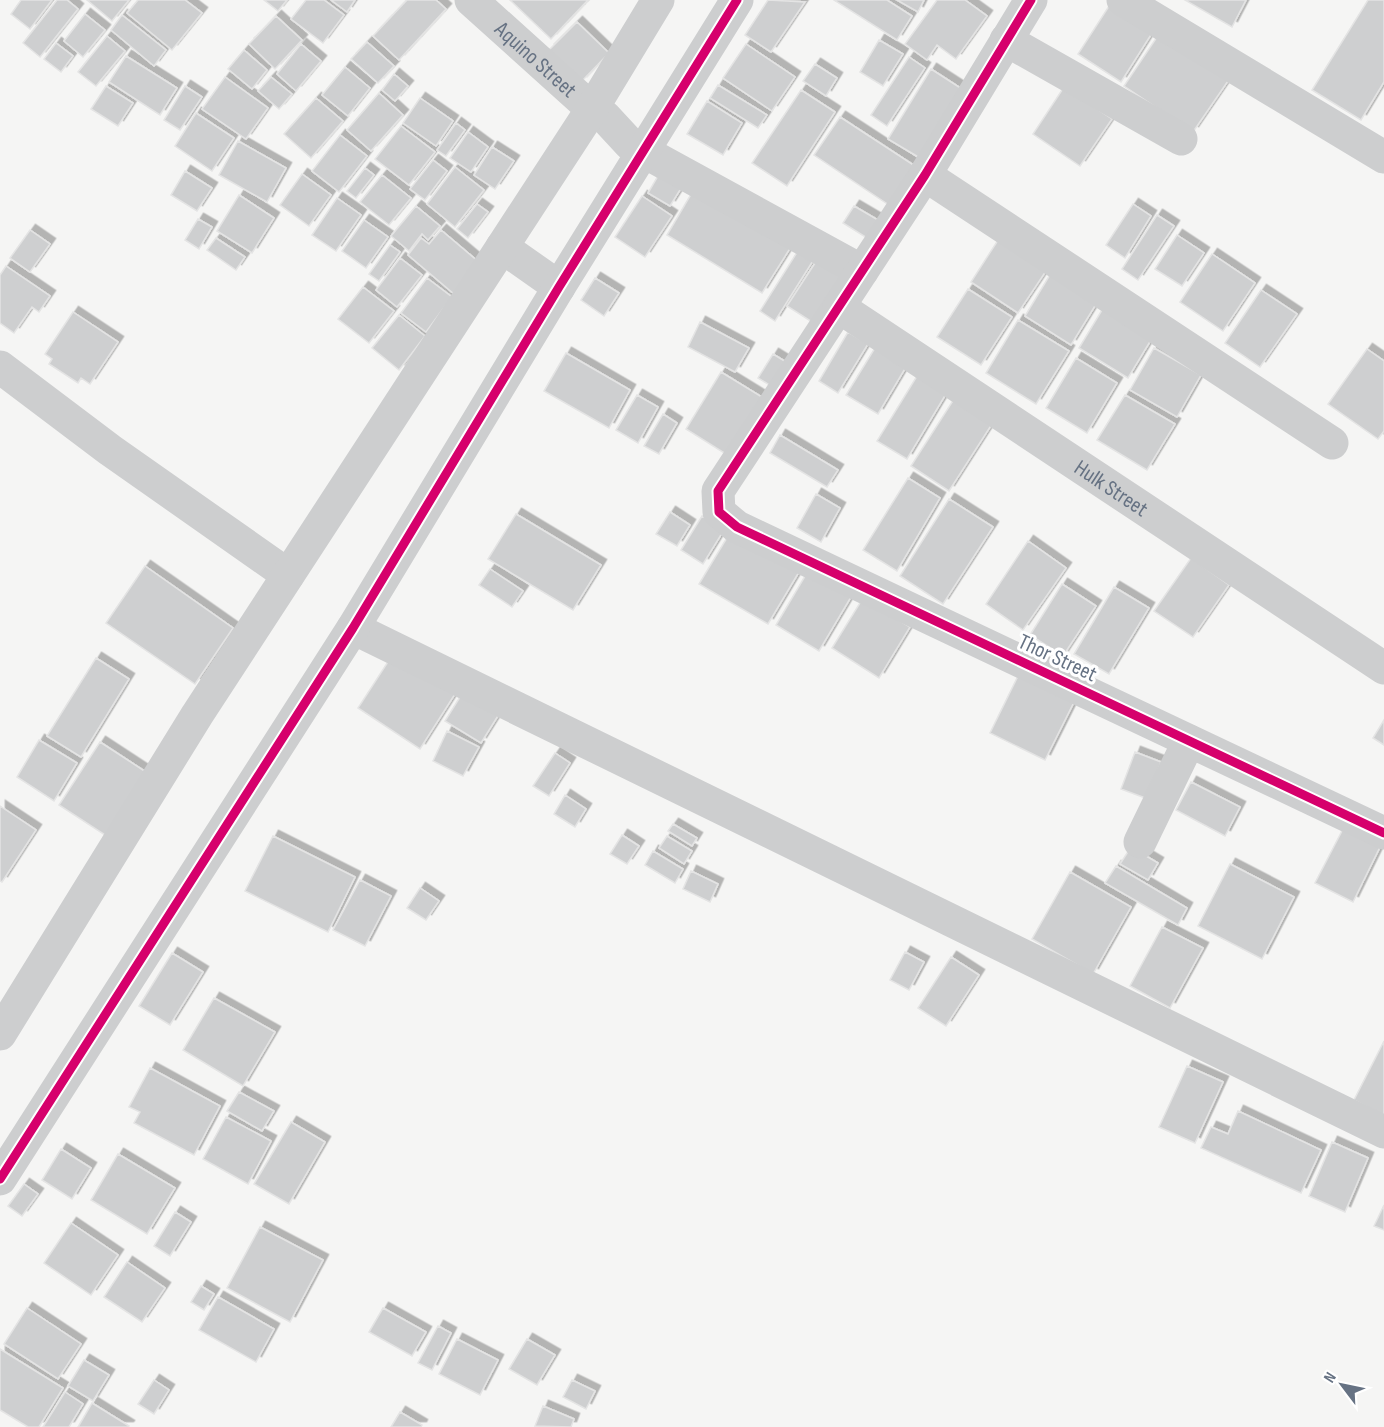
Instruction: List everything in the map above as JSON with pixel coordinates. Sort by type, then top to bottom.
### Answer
[{"type":"street","name":"Aquino Street","points":[[471,0],[636,148],[862,271]]},
{"type":"street","points":[[0,1034],[197,715],[288,575],[598,113],[658,0]]},
{"type":"street","points":[[0,1179],[353,628],[553,282],[636,148],[737,0]]},
{"type":"street","points":[[839,307],[925,175],[1031,0]]},
{"type":"street","points":[[1123,0],[1384,156]]},
{"type":"street","points":[[1006,40],[1181,139]]},
{"type":"street","points":[[925,175],[1332,443]]},
{"type":"street","points":[[507,250],[553,282]]},
{"type":"street","name":"Thor Street","points":[[839,307],[718,491],[719,512],[737,527],[1384,833]]},
{"type":"street","name":"Hulk Street","points":[[839,307],[1384,668]]},
{"type":"street","points":[[0,368],[110,450],[288,575]]},
{"type":"street","points":[[353,628],[1384,1132]]},
{"type":"street","points":[[1140,842],[1189,741]]},
{"type":"building","points":[[21,0],[52,0],[30,29],[11,14]]},
{"type":"building","points":[[57,0],[67,0],[78,9],[40,57],[23,43]]},
{"type":"building","points":[[87,0],[129,0],[112,21]]},
{"type":"building","points":[[138,0],[185,0],[202,13],[172,50],[127,13]]},
{"type":"building","points":[[264,0],[287,0],[278,11]]},
{"type":"building","points":[[306,0],[324,0],[344,15],[323,43],[291,19]]},
{"type":"building","points":[[331,0],[355,0],[347,12]]},
{"type":"building","points":[[407,0],[436,0],[446,9],[399,60],[373,36]]},
{"type":"building","points":[[510,0],[588,0],[551,39]]},
{"type":"building","points":[[768,0],[805,2],[771,52],[745,35]]},
{"type":"building","points":[[834,0],[887,0],[912,16],[897,40]]},
{"type":"building","points":[[897,0],[924,0],[918,12]]},
{"type":"building","points":[[937,0],[965,0],[987,16],[956,59],[937,45],[927,60],[905,44]]},
{"type":"building","points":[[1185,0],[1246,0],[1232,27]]},
{"type":"building","points":[[1368,0],[1384,0],[1384,82],[1361,120],[1312,90]]},
{"type":"building","points":[[1111,3],[1154,30],[1121,82],[1078,54]]},
{"type":"building","points":[[85,14],[105,30],[83,57],[64,41]]},
{"type":"building","points":[[122,15],[166,50],[154,66],[111,30]]},
{"type":"building","points":[[276,16],[302,40],[275,69],[249,44]]},
{"type":"building","points":[[577,22],[609,53],[581,82],[549,50]]},
{"type":"building","points":[[1159,34],[1228,81],[1193,132],[1124,86]]},
{"type":"building","points":[[107,36],[125,51],[96,86],[78,72]]},
{"type":"building","points":[[879,40],[903,54],[883,86],[860,72]]},
{"type":"building","points":[[367,42],[394,66],[378,83],[351,59]]},
{"type":"building","points":[[56,43],[73,56],[61,72],[44,59]]},
{"type":"building","points":[[301,44],[321,61],[296,91],[277,74]]},
{"type":"building","points":[[746,44],[795,77],[772,111],[723,78]]},
{"type":"building","points":[[244,50],[267,70],[252,89],[228,69]]},
{"type":"building","points":[[126,56],[177,88],[160,115],[109,82]]},
{"type":"building","points":[[909,57],[925,68],[887,126],[871,115]]},
{"type":"building","points":[[815,64],[837,78],[826,96],[803,81]]},
{"type":"building","points":[[345,67],[370,88],[348,116],[322,95]]},
{"type":"building","points":[[931,69],[962,89],[920,158],[888,139]]},
{"type":"building","points":[[394,74],[408,86],[395,101],[382,90]]},
{"type":"building","points":[[225,77],[268,108],[246,139],[202,109]]},
{"type":"building","points":[[271,77],[292,94],[279,109],[258,91]]},
{"type":"building","points":[[718,85],[767,115],[758,128],[710,98]]},
{"type":"building","points":[[106,86],[133,103],[118,126],[91,109]]},
{"type":"building","points":[[185,86],[202,97],[180,130],[164,120]]},
{"type":"building","points":[[1064,87],[1112,119],[1080,166],[1033,134]]},
{"type":"building","points":[[801,90],[835,112],[787,186],[752,163]]},
{"type":"building","points":[[379,93],[403,115],[371,151],[347,130]]},
{"type":"building","points":[[316,98],[343,121],[311,158],[284,134]]},
{"type":"building","points":[[420,98],[453,121],[436,146],[403,123]]},
{"type":"building","points":[[707,101],[742,123],[723,155],[687,134]]},
{"type":"building","points":[[196,113],[234,138],[212,171],[175,146]]},
{"type":"building","points":[[840,117],[915,166],[889,205],[814,155]]},
{"type":"building","points":[[456,123],[465,130],[446,156],[437,150]]},
{"type":"building","points":[[401,126],[435,152],[409,185],[375,159]]},
{"type":"building","points":[[468,132],[488,147],[471,172],[450,158]]},
{"type":"building","points":[[340,135],[367,156],[339,192],[312,171]]},
{"type":"building","points":[[238,141],[286,168],[267,202],[219,175]]},
{"type":"building","points":[[492,147],[514,161],[495,189],[474,175]]},
{"type":"building","points":[[433,160],[447,171],[425,200],[410,189]]},
{"type":"building","points":[[455,167],[484,190],[455,227],[427,204]]},
{"type":"building","points":[[365,168],[374,175],[356,198],[347,191]]},
{"type":"building","points":[[662,169],[685,182],[670,206],[648,193]]},
{"type":"building","points":[[185,171],[212,188],[197,211],[171,195]]},
{"type":"building","points":[[302,174],[331,195],[309,226],[280,205]]},
{"type":"building","points":[[382,175],[411,198],[389,225],[360,202]]},
{"type":"building","points":[[697,184],[794,242],[762,293],[667,235]]},
{"type":"building","points":[[239,195],[274,218],[252,253],[217,231]]},
{"type":"building","points":[[642,196],[672,216],[645,257],[615,237]]},
{"type":"building","points":[[337,198],[361,215],[336,251],[312,235]]},
{"type":"building","points":[[477,204],[488,212],[468,238],[457,229]]},
{"type":"building","points":[[1133,204],[1151,216],[1125,258],[1106,245]]},
{"type":"building","points":[[416,206],[440,226],[428,240],[422,234],[409,251],[391,236]]},
{"type":"building","points":[[854,206],[878,220],[867,238],[843,223]]},
{"type":"building","points":[[1157,215],[1174,226],[1138,280],[1122,269]]},
{"type":"building","points":[[198,219],[212,227],[199,249],[185,240]]},
{"type":"building","points":[[364,220],[388,237],[366,268],[342,251]]},
{"type":"building","points":[[30,230],[50,244],[30,272],[10,258]]},
{"type":"building","points":[[441,230],[480,263],[454,294],[408,255],[421,238],[429,244]]},
{"type":"building","points":[[1002,234],[1050,265],[1018,313],[971,282]]},
{"type":"building","points":[[1177,235],[1204,253],[1182,286],[1155,269]]},
{"type":"building","points":[[216,238],[245,257],[236,270],[207,250]]},
{"type":"building","points":[[390,245],[400,252],[379,281],[369,274]]},
{"type":"building","points":[[801,246],[816,256],[775,321],[760,311]]},
{"type":"building","points":[[1212,254],[1255,283],[1223,331],[1180,302]]},
{"type":"building","points":[[400,258],[422,275],[397,307],[376,290]]},
{"type":"building","points":[[817,260],[842,275],[812,322],[787,306]]},
{"type":"building","points":[[6,266],[50,296],[39,312],[32,307],[14,333],[0,323],[0,275]]},
{"type":"building","points":[[1051,273],[1098,301],[1071,345],[1025,316]]},
{"type":"building","points":[[427,278],[452,297],[426,332],[401,313]]},
{"type":"building","points":[[595,278],[619,293],[604,316],[581,300]]},
{"type":"building","points":[[363,287],[394,311],[369,343],[338,319]]},
{"type":"building","points":[[968,289],[1012,317],[981,365],[937,337]]},
{"type":"building","points":[[1261,290],[1297,314],[1260,367],[1225,343]]},
{"type":"building","points":[[1105,305],[1154,335],[1128,378],[1079,348]]},
{"type":"building","points":[[73,312],[118,342],[90,384],[81,378],[78,383],[49,364],[52,359],[45,354]]},
{"type":"building","points":[[399,315],[425,336],[399,370],[372,348]]},
{"type":"building","points":[[1018,320],[1069,351],[1036,404],[986,373]]},
{"type":"building","points":[[700,322],[749,348],[735,372],[688,347]]},
{"type":"building","points":[[848,332],[868,344],[838,393],[819,381]]},
{"type":"building","points":[[878,343],[909,362],[878,414],[846,395]]},
{"type":"building","points":[[1154,348],[1201,375],[1177,417],[1130,390]]},
{"type":"building","points":[[1367,349],[1384,361],[1384,431],[1378,439],[1328,404]]},
{"type":"building","points":[[566,353],[630,390],[609,428],[544,391]]},
{"type":"building","points":[[773,354],[791,365],[776,389],[758,378]]},
{"type":"building","points":[[1076,358],[1117,383],[1087,433],[1046,408]]},
{"type":"building","points":[[721,372],[765,399],[729,456],[686,429]]},
{"type":"building","points":[[917,376],[946,394],[907,459],[877,441]]},
{"type":"building","points":[[637,395],[658,407],[638,443],[616,430]]},
{"type":"building","points":[[1125,395],[1175,424],[1147,470],[1097,440]]},
{"type":"building","points":[[954,399],[992,424],[949,491],[911,466]]},
{"type":"building","points":[[663,414],[677,423],[659,454],[644,446]]},
{"type":"building","points":[[780,435],[838,470],[827,487],[770,453]]},
{"type":"building","points":[[908,478],[940,498],[897,571],[863,550]]},
{"type":"building","points":[[816,494],[840,508],[821,542],[797,528]]},
{"type":"building","points":[[949,499],[993,527],[943,604],[900,576]]},
{"type":"building","points":[[670,512],[690,525],[677,546],[656,534]]},
{"type":"building","points":[[516,514],[601,565],[573,610],[488,559]]},
{"type":"building","points":[[702,516],[724,530],[703,564],[681,550]]},
{"type":"building","points":[[731,531],[799,572],[768,624],[699,584]]},
{"type":"building","points":[[1028,541],[1066,568],[1023,630],[986,604]]},
{"type":"building","points":[[1191,558],[1229,585],[1193,637],[1154,611]]},
{"type":"building","points":[[145,566],[233,628],[195,684],[106,623]]},
{"type":"building","points":[[490,569],[523,591],[512,607],[479,585]]},
{"type":"building","points":[[808,571],[851,597],[819,651],[776,625]]},
{"type":"building","points":[[1062,584],[1096,606],[1063,656],[1030,635]]},
{"type":"building","points":[[1114,587],[1149,608],[1109,674],[1074,654]]},
{"type":"building","points":[[863,598],[910,627],[879,678],[832,648]]},
{"type":"building","points":[[393,654],[455,694],[420,749],[358,708]]},
{"type":"building","points":[[96,658],[129,679],[81,757],[47,736]]},
{"type":"building","points":[[1020,672],[1075,700],[1045,760],[990,733]]},
{"type":"building","points":[[465,689],[501,711],[481,743],[445,721]]},
{"type":"building","points":[[1384,720],[1384,745],[1373,738]]},
{"type":"building","points":[[447,731],[479,747],[463,776],[433,761]]},
{"type":"building","points":[[39,740],[77,763],[54,801],[17,777]]},
{"type":"building","points":[[100,742],[146,772],[105,835],[59,805]]},
{"type":"building","points":[[1135,752],[1161,762],[1148,799],[1121,789]]},
{"type":"building","points":[[555,753],[570,763],[549,796],[533,786]]},
{"type":"building","points":[[1191,782],[1240,807],[1225,836],[1176,810]]},
{"type":"building","points":[[565,795],[586,809],[575,827],[554,814]]},
{"type":"building","points":[[0,806],[36,830],[2,882],[0,881]]},
{"type":"building","points":[[673,824],[697,838],[692,846],[668,831]]},
{"type":"building","points":[[1343,829],[1380,847],[1353,902],[1315,883]]},
{"type":"building","points":[[622,835],[639,846],[627,864],[610,854]]},
{"type":"building","points":[[273,836],[355,877],[328,932],[245,891]]},
{"type":"building","points":[[667,836],[692,851],[684,864],[659,848]]},
{"type":"building","points":[[1131,847],[1158,863],[1148,880],[1120,864]]},
{"type":"building","points":[[653,851],[683,869],[675,883],[645,865]]},
{"type":"building","points":[[1230,864],[1294,897],[1262,959],[1198,926]]},
{"type":"building","points":[[1116,866],[1187,908],[1178,925],[1105,883]]},
{"type":"building","points":[[691,871],[718,884],[710,902],[683,889]]},
{"type":"building","points":[[1070,872],[1131,907],[1093,974],[1032,939]]},
{"type":"building","points":[[360,880],[391,896],[365,946],[333,930]]},
{"type":"building","points":[[420,888],[439,901],[426,920],[407,908]]},
{"type":"building","points":[[1162,927],[1203,948],[1170,1008],[1130,986]]},
{"type":"building","points":[[905,952],[924,962],[909,990],[890,980]]},
{"type":"building","points":[[172,953],[203,972],[170,1025],[139,1006]]},
{"type":"building","points":[[951,957],[979,975],[946,1026],[918,1008]]},
{"type":"building","points":[[214,998],[275,1032],[243,1086],[183,1050]]},
{"type":"building","points":[[1384,1041],[1384,1116],[1354,1100]]},
{"type":"building","points":[[1187,1066],[1223,1082],[1195,1143],[1159,1127]]},
{"type":"building","points":[[150,1068],[220,1106],[194,1155],[134,1123],[140,1112],[129,1107]]},
{"type":"building","points":[[239,1092],[274,1111],[262,1131],[227,1111]]},
{"type":"building","points":[[1238,1111],[1321,1150],[1301,1193],[1201,1148],[1211,1127],[1228,1134]]},
{"type":"building","points":[[226,1117],[271,1141],[248,1184],[203,1159]]},
{"type":"building","points":[[291,1122],[325,1142],[289,1204],[254,1184]]},
{"type":"building","points":[[1332,1142],[1368,1158],[1345,1212],[1309,1196]]},
{"type":"building","points":[[61,1149],[91,1168],[72,1199],[42,1180]]},
{"type":"building","points":[[118,1154],[175,1188],[147,1234],[91,1200]]},
{"type":"building","points":[[24,1184],[38,1194],[22,1216],[8,1206]]},
{"type":"building","points":[[1384,1205],[1384,1230],[1374,1226]]},
{"type":"building","points":[[175,1212],[191,1222],[170,1256],[154,1246]]},
{"type":"building","points":[[71,1223],[118,1255],[91,1295],[44,1263]]},
{"type":"building","points":[[260,1227],[323,1260],[290,1322],[227,1288]]},
{"type":"building","points":[[127,1262],[165,1288],[142,1322],[104,1297]]},
{"type":"building","points":[[201,1286],[214,1294],[204,1310],[191,1302]]},
{"type":"building","points":[[218,1297],[274,1329],[256,1362],[199,1330]]},
{"type":"building","points":[[27,1308],[81,1344],[58,1379],[4,1344]]},
{"type":"building","points":[[383,1308],[426,1332],[412,1356],[369,1332]]},
{"type":"building","points":[[438,1326],[451,1333],[432,1370],[418,1363]]},
{"type":"building","points":[[457,1339],[498,1360],[480,1395],[439,1374]]},
{"type":"building","points":[[527,1339],[555,1355],[537,1385],[509,1369]]},
{"type":"building","points":[[0,1349],[63,1388],[39,1427],[28,1427],[0,1410]]},
{"type":"building","points":[[84,1360],[109,1375],[93,1401],[68,1386]]},
{"type":"building","points":[[154,1380],[169,1390],[154,1414],[138,1404]]},
{"type":"building","points":[[572,1380],[595,1391],[586,1409],[563,1397]]},
{"type":"building","points":[[65,1392],[83,1404],[69,1427],[43,1427]]},
{"type":"building","points":[[92,1403],[129,1426],[78,1427]]},
{"type":"building","points":[[543,1406],[574,1419],[571,1427],[535,1426]]},
{"type":"building","points":[[400,1412],[422,1425],[421,1427],[391,1427]]},
{"type":"cycle path","points":[[0,1179],[353,628],[559,287],[737,0]]},
{"type":"cycle path","points":[[1031,0],[925,175],[718,491],[719,512],[737,527],[1384,833]]}]
